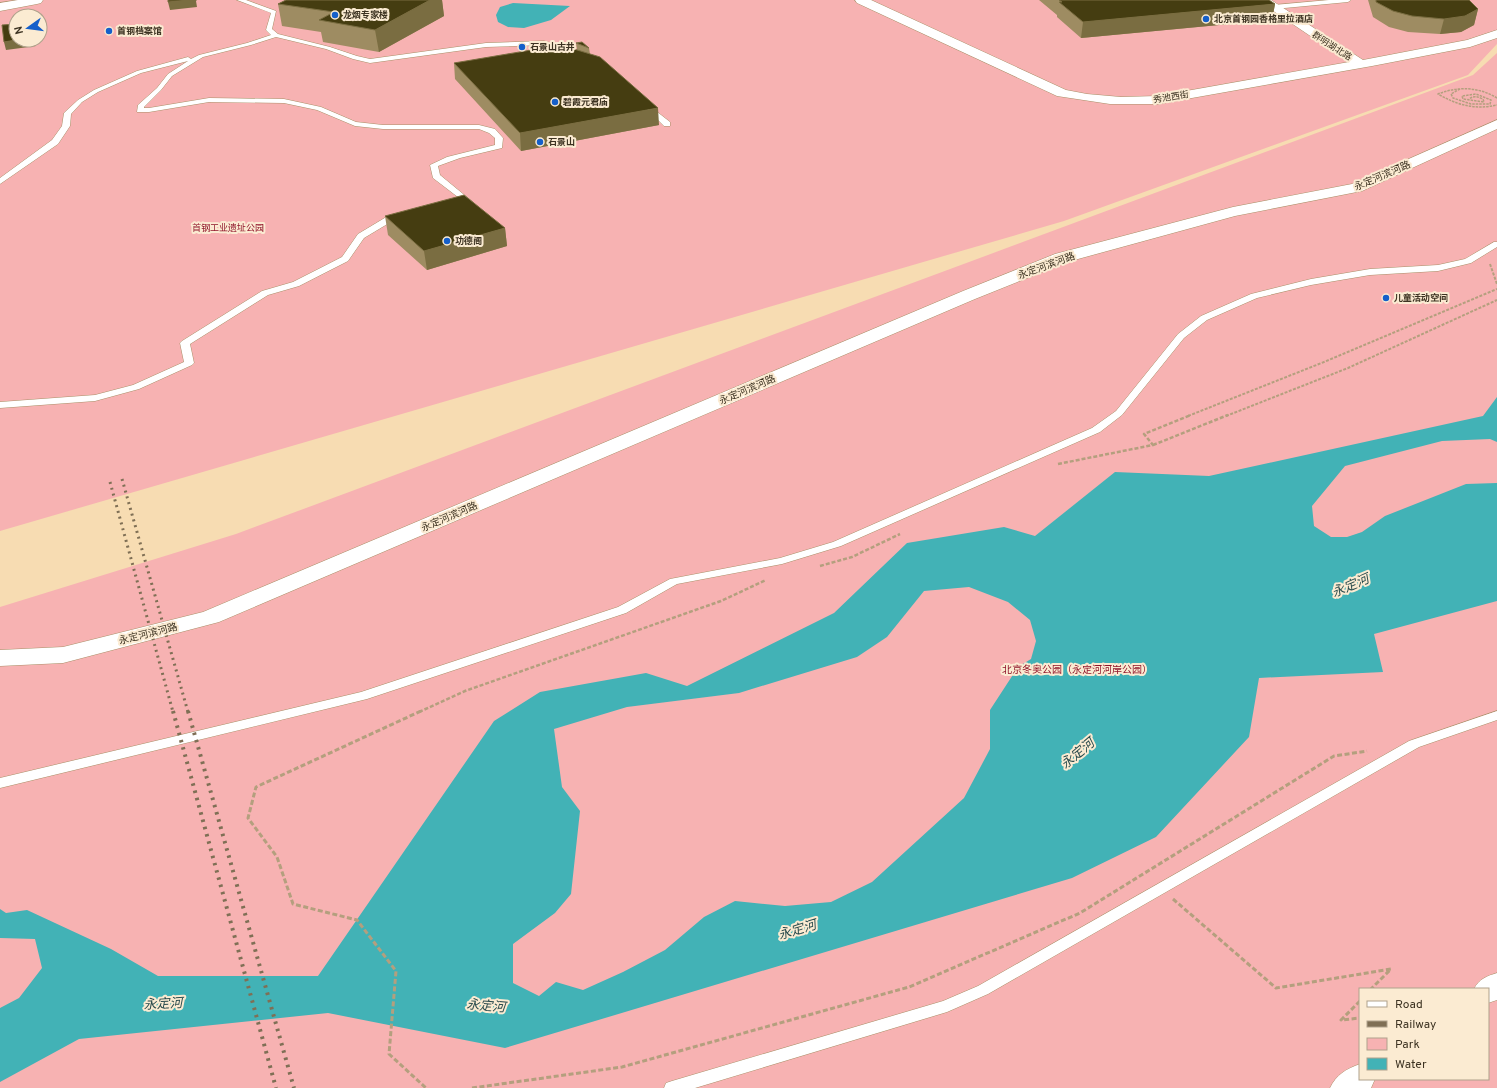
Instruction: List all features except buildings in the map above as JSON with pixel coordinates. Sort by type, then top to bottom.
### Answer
[{"type":"street","points":[[0,1],[4,0]]},
{"type":"street","points":[[0,8],[37,0]]},
{"type":"street","name":"秀池西街","points":[[861,0],[1062,93],[1093,100],[1126,102],[1158,100],[1355,61],[1456,38],[1487,29],[1497,21]]},
{"type":"street","name":"秀池西街","points":[[881,0],[1045,75],[1082,86],[1118,91],[1159,89],[1355,61],[1470,43],[1497,34]]},
{"type":"street","name":"群明湖北路","points":[[1269,4],[1355,61]]},
{"type":"street","name":"永定河滨河路","points":[[0,658],[63,655],[211,617],[954,301],[1061,258],[1233,212],[1356,188],[1497,124]]},
{"type":"street","points":[[1346,1088],[1359,1079]]},
{"type":"lane","points":[[240,0],[274,12],[268,30],[276,34],[328,48],[355,58],[370,61],[486,45],[544,43],[555,46],[572,59]]},
{"type":"lane","points":[[1269,4],[1348,0]]},
{"type":"lane","points":[[0,182],[55,142],[66,126],[68,113],[80,101],[96,91],[139,72],[249,44],[276,34]]},
{"type":"lane","points":[[200,56],[170,75],[159,89],[140,106],[140,110],[149,110],[209,100],[284,101],[319,108],[354,124],[398,128],[479,127],[492,131],[499,138],[499,146],[485,151],[445,159],[434,165],[436,176],[458,199],[480,212]]},
{"type":"lane","points":[[644,103],[668,124]]},
{"type":"lane","points":[[0,405],[96,398],[136,387],[183,366],[189,363],[185,343],[265,293],[296,284],[345,259],[361,236],[391,218],[412,212]]},
{"type":"lane","points":[[0,784],[363,696],[622,610],[674,581],[782,561],[837,544],[1096,430],[1119,414],[1180,336],[1204,318],[1254,296],[1311,282],[1370,272],[1438,268],[1468,261],[1497,244]]},
{"type":"lane","points":[[672,1088],[947,1006],[983,990],[1414,744],[1497,714]]},
{"type":"path","points":[[1460,89],[1451,94],[1453,98],[1461,102],[1480,105],[1490,104],[1490,100],[1477,94],[1462,96],[1463,99],[1469,101],[1484,102],[1483,99],[1477,97],[1472,97],[1469,100]]},
{"type":"path","points":[[1497,98],[1490,93],[1476,89],[1446,90],[1438,94],[1451,103],[1463,106],[1476,108],[1497,105]]},
{"type":"path","points":[[1485,250],[1497,284]]},
{"type":"path","points":[[1153,445],[1144,434],[1324,362],[1497,289]]},
{"type":"path","points":[[1057,464],[1153,445],[1348,368],[1497,300]]},
{"type":"path","points":[[816,567],[852,557],[906,531]]},
{"type":"path","points":[[426,1088],[389,1054],[396,971],[357,920],[293,904],[277,857],[248,818],[256,786],[465,691],[721,601],[765,580],[773,578]]},
{"type":"path","points":[[472,1088],[622,1067],[909,987],[1080,913],[1334,756],[1370,751]]},
{"type":"path","points":[[1161,889],[1276,988],[1391,969],[1372,988]]},
{"type":"path","points":[[1359,1001],[1341,1020],[1359,1018]]},
{"type":"green space","name":"首钢工业遗址公园","points":[[0,0],[1497,0],[1497,44],[1468,75],[1064,221],[0,531]]},
{"type":"green space","name":"北京冬奥公园（永定河河岸公园）","points":[[1497,53],[1497,1088],[0,1088],[0,607],[236,534],[1473,75]]},
{"type":"water","points":[[513,3],[570,6],[551,20],[524,28],[508,27],[498,22],[496,15],[500,7]]},
{"type":"water","name":"永定河","points":[[1497,397],[1497,442],[1490,439],[1442,441],[1345,466],[1312,506],[1314,526],[1331,537],[1347,537],[1362,532],[1385,516],[1466,484],[1497,483],[1497,601],[1374,634],[1383,672],[1259,678],[1249,737],[1156,837],[1072,878],[505,1048],[328,1013],[79,1039],[0,1082],[0,1008],[19,998],[42,968],[35,939],[0,938],[0,909],[6,913],[27,910],[111,949],[158,976],[318,976],[494,721],[540,692],[646,673],[687,686],[834,613],[907,543],[1004,527],[1035,536],[1115,472],[1209,476],[1483,416]],"holes":[[[969,587],[1008,602],[1030,620],[1036,641],[1031,659],[1018,667],[990,710],[990,749],[964,798],[872,882],[831,902],[785,906],[735,901],[704,917],[665,950],[623,972],[583,990],[556,982],[539,996],[513,983],[513,944],[555,913],[571,894],[580,811],[562,787],[554,729],[627,707],[739,693],[857,657],[887,637],[924,591]]]},
{"type":"railway","points":[[122,479],[188,712]]},
{"type":"railway","points":[[110,482],[173,712]]},
{"type":"railway","points":[[173,711],[276,1088]]},
{"type":"railway","points":[[188,711],[294,1088]]},
{"type":"place","name":"龙烟专家楼","points":[[335,15]]},
{"type":"place","name":"北京首钢园香格里拉酒店","points":[[1206,19]]},
{"type":"place","name":"首钢档案馆","points":[[109,31]]},
{"type":"place","name":"石景山古井","points":[[522,47]]},
{"type":"place","name":"碧霞元君庙","points":[[555,102]]},
{"type":"place","name":"石景山","points":[[540,142]]},
{"type":"place","name":"功德阁","points":[[447,241]]},
{"type":"place","name":"儿童活动空间","points":[[1386,298]]}]
